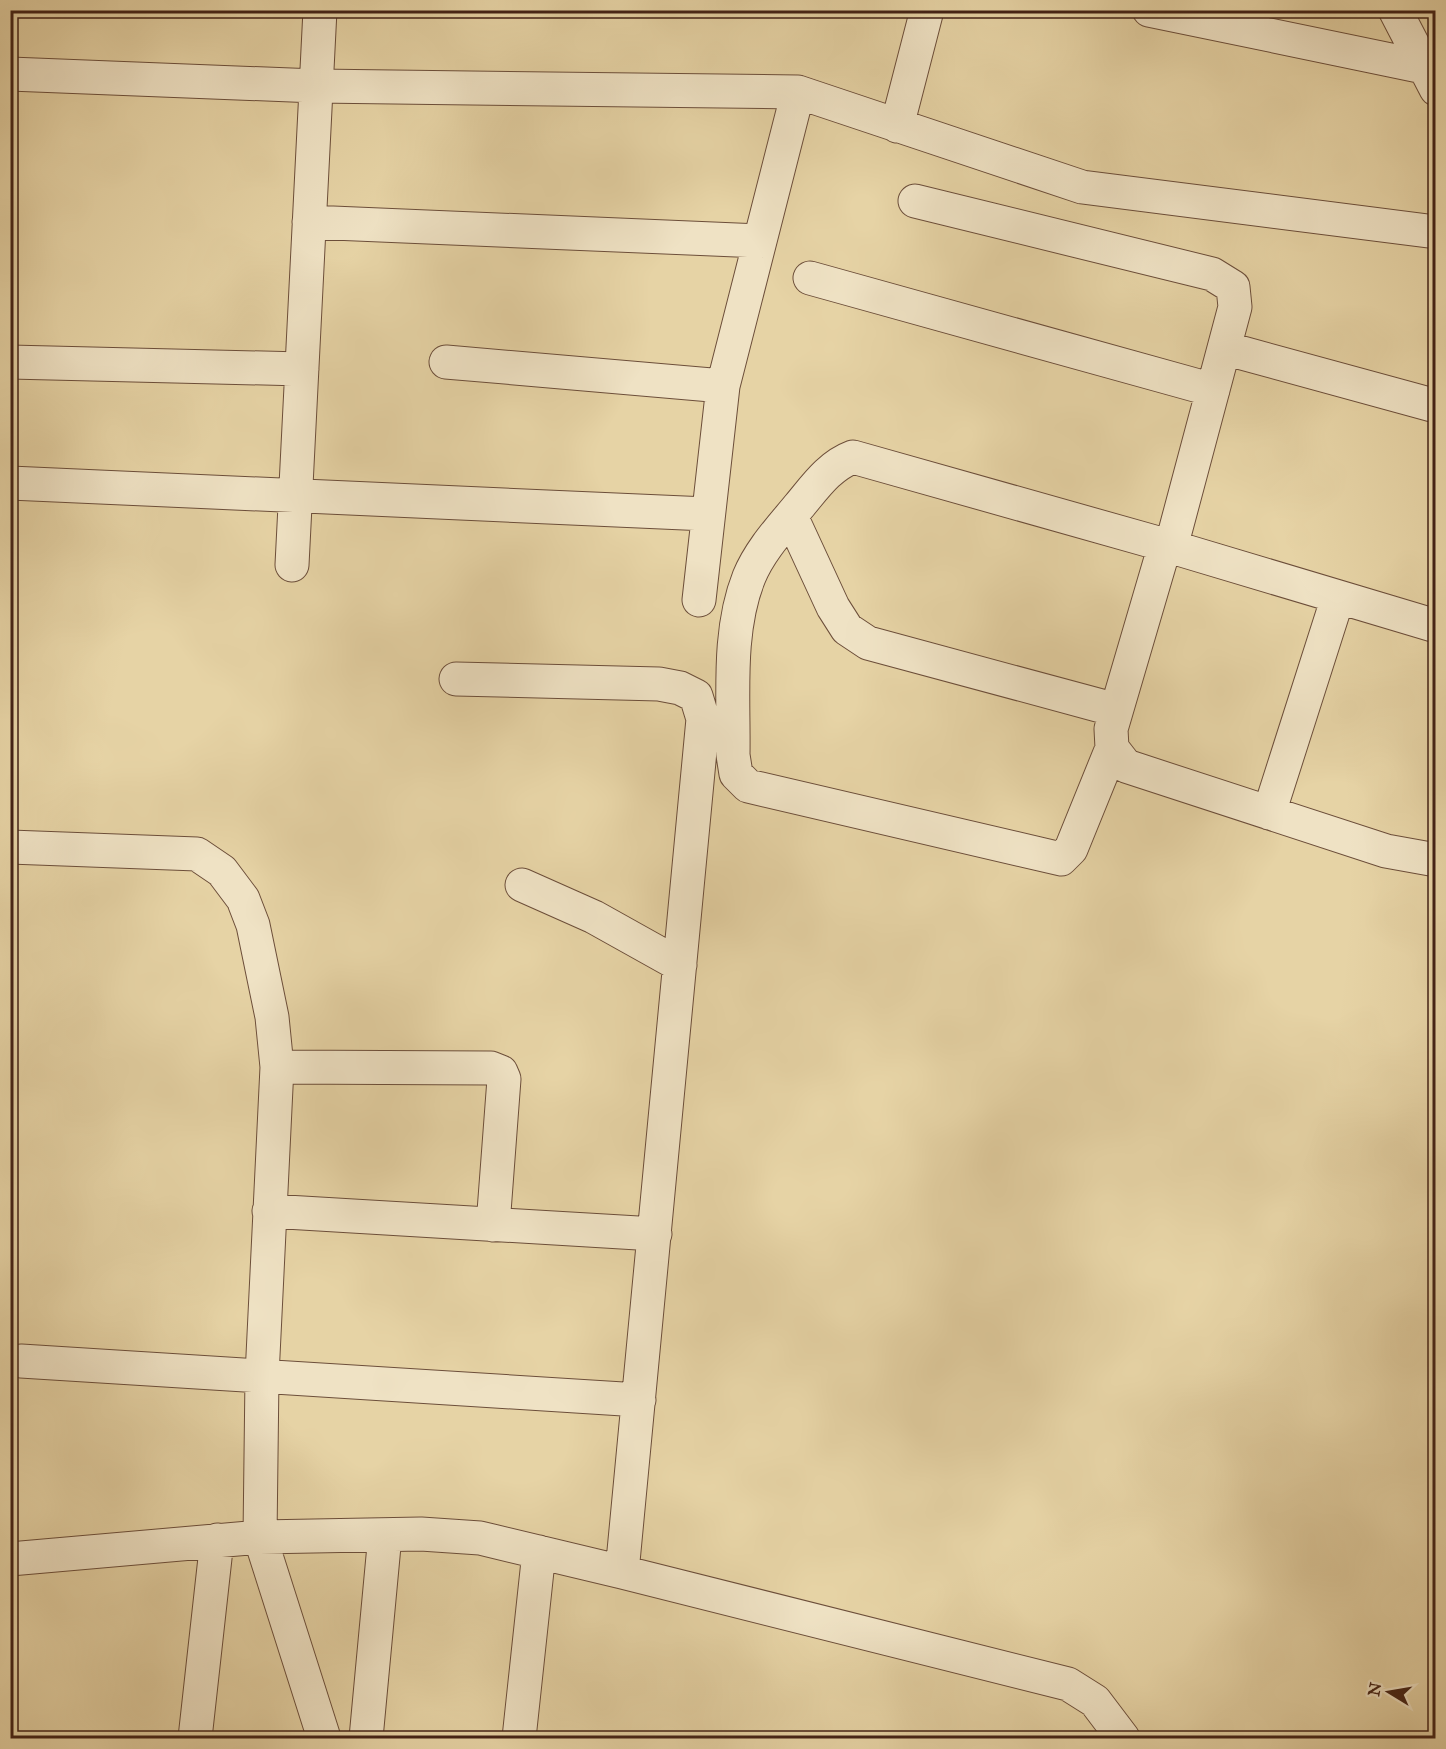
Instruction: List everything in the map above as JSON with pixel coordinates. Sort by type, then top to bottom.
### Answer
[{"type":"street","points":[[292,564],[320,10]]},
{"type":"street","points":[[897,126],[927,10]]},
{"type":"street","points":[[1149,10],[1430,78]]},
{"type":"street","points":[[1395,10],[1430,78]]},
{"type":"street","points":[[10,74],[316,86],[798,92],[1082,187],[1436,232]]},
{"type":"street","points":[[699,600],[723,386],[798,92]]},
{"type":"street","points":[[915,201],[1212,274],[1233,287],[1235,307],[1168,546],[1116,710],[1111,729],[1112,748],[1071,849],[1061,859],[748,786],[736,774],[733,755],[736,617],[750,576],[768,544],[826,474],[840,462],[853,457],[1168,546],[1436,626]]},
{"type":"street","points":[[309,222],[760,241]]},
{"type":"street","points":[[810,278],[1213,390]]},
{"type":"street","points":[[1224,348],[1436,406]]},
{"type":"street","points":[[10,362],[302,369]]},
{"type":"street","points":[[446,362],[723,386]]},
{"type":"street","points":[[10,483],[707,514]]},
{"type":"street","points":[[791,516],[833,607],[847,629],[868,643],[1116,710]]},
{"type":"street","points":[[1269,813],[1338,597]]},
{"type":"street","points":[[456,679],[660,684],[680,688],[696,696],[704,719],[622,1572]]},
{"type":"street","points":[[1112,748],[1126,766],[1386,852],[1436,860]]},
{"type":"street","points":[[10,847],[197,854],[222,871],[243,899],[253,925],[272,1017],[277,1067],[261,1376],[260,1537],[324,1738]]},
{"type":"street","points":[[522,885],[594,916],[680,965]]},
{"type":"street","points":[[277,1067],[491,1068],[501,1072],[504,1078],[493,1225]]},
{"type":"street","points":[[269,1211],[655,1234]]},
{"type":"street","points":[[21,1362],[639,1401]]},
{"type":"street","points":[[10,1559],[260,1537],[421,1534],[480,1538],[1068,1684],[1095,1701],[1123,1738]]},
{"type":"street","points":[[366,1738],[385,1535]]},
{"type":"street","points":[[195,1738],[217,1540]]},
{"type":"street","points":[[519,1738],[539,1552]]}]
